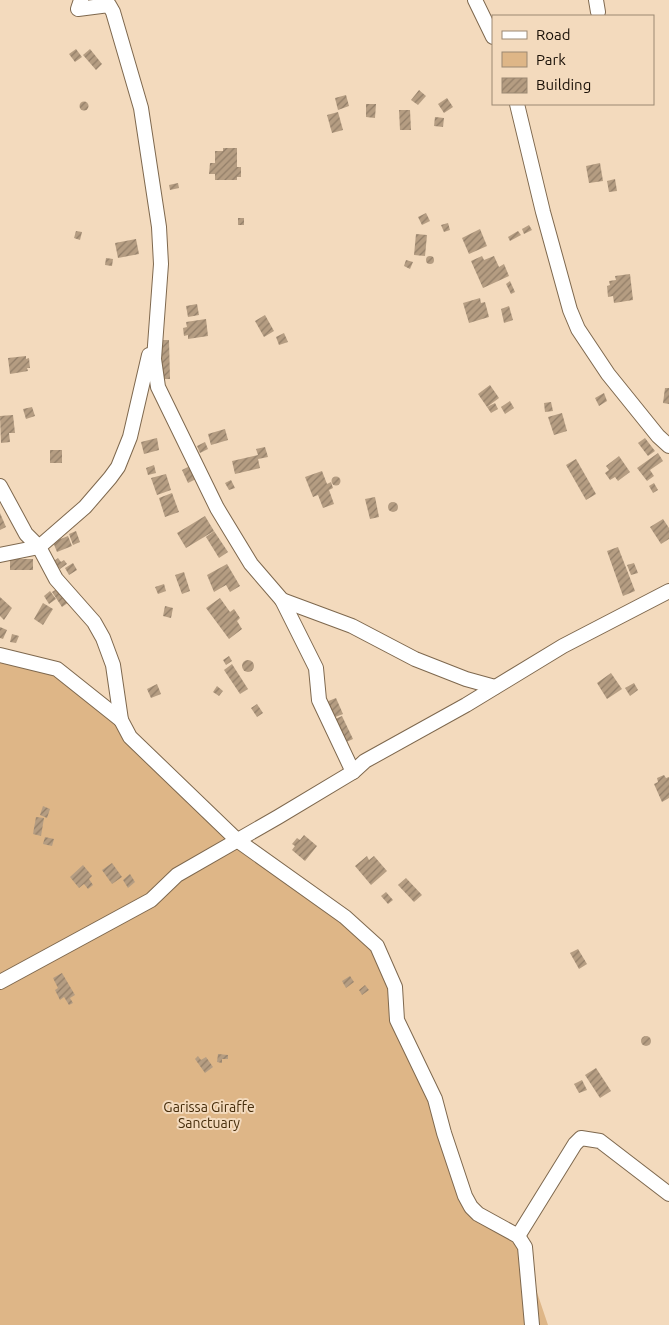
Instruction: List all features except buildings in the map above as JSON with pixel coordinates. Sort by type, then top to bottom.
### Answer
[{"type":"street","points":[[81,0],[78,9],[109,5],[113,12],[141,108],[161,245],[155,332],[155,372],[158,387],[218,508],[239,545],[251,564],[282,600],[316,668],[319,700],[353,772]]},
{"type":"street","points":[[475,0],[492,34]]},
{"type":"street","points":[[517,105],[526,149],[572,316],[590,349],[608,374],[658,436],[669,446]]},
{"type":"street","points":[[0,555],[39,546],[85,507],[118,467],[130,437],[155,332]]},
{"type":"street","points":[[0,486],[26,534],[39,546],[56,579],[94,622],[103,638],[113,665],[122,720],[130,737],[237,840],[345,917],[377,946],[395,987],[397,1020],[435,1099],[465,1196],[471,1208],[478,1214],[518,1236],[525,1247],[532,1325]]},
{"type":"street","points":[[0,982],[151,900],[177,875],[353,772],[365,761],[495,688],[564,646],[669,591]]},
{"type":"street","points":[[282,600],[352,626],[415,659],[495,688]]},
{"type":"street","points":[[0,655],[58,669],[122,720]]},
{"type":"street","points":[[518,1236],[581,1138],[600,1141],[669,1194]]},
{"type":"green space","name":"Garissa Giraffe Sanctuary","points":[[0,655],[65,675],[237,840],[365,933],[397,1005],[465,1196],[518,1236],[548,1325],[0,1325]]}]
